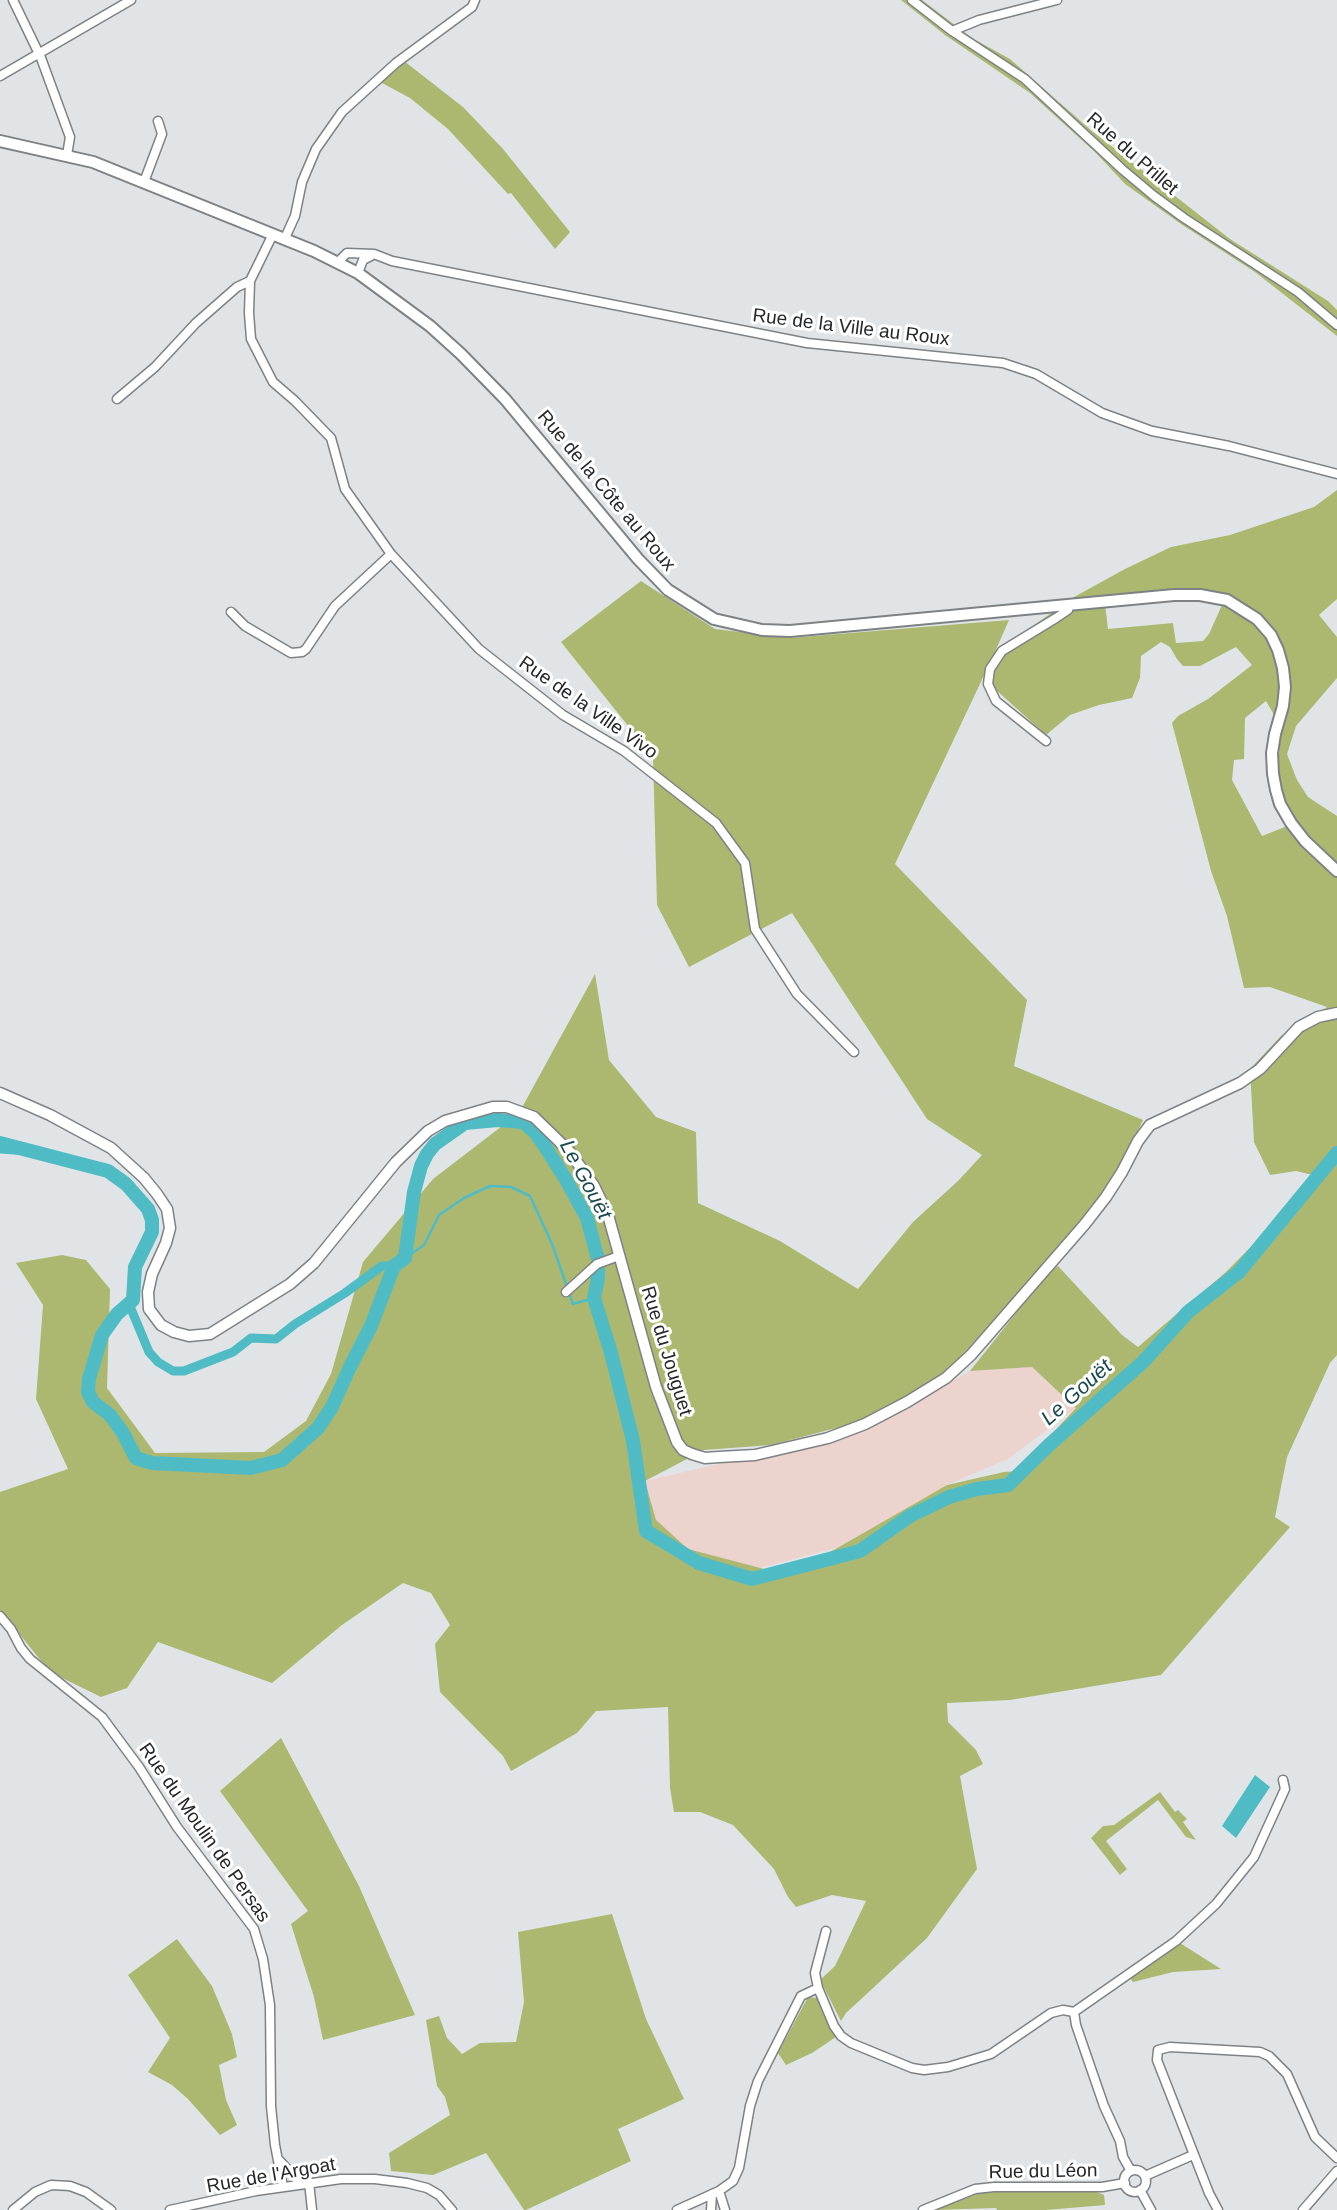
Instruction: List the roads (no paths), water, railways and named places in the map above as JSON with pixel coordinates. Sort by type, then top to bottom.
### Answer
[{"type":"main road","name":"Rue de la Côte au Roux","points":[[0,141],[93,162],[285,238],[358,273],[430,326],[461,354],[505,399],[638,559],[668,590],[714,620],[762,630],[790,631],[1174,595],[1200,595],[1227,600],[1256,619],[1271,635],[1283,668],[1283,706],[1272,753],[1278,797],[1291,823],[1305,841],[1337,871]]},
{"type":"street","points":[[13,0],[38,54],[70,137],[67,155]]},
{"type":"street","points":[[0,76],[131,0]]},
{"type":"street","points":[[285,238],[295,216],[302,182],[316,149],[341,112],[396,63],[472,6],[475,0]]},
{"type":"street","name":"Rue du Prillet","points":[[912,0],[952,31],[1025,79],[1122,170],[1164,203],[1297,292],[1337,325]]},
{"type":"street","points":[[952,31],[979,20],[1056,0]]},
{"type":"street","points":[[144,182],[162,134],[158,121]]},
{"type":"street","points":[[117,399],[155,367],[196,323],[237,286],[250,281],[274,234]]},
{"type":"street","points":[[338,262],[347,253],[374,254]]},
{"type":"street","points":[[358,273],[363,260],[374,254]]},
{"type":"street","name":"Rue de la Ville au Roux","points":[[374,254],[392,261],[796,341],[1003,363],[1036,374],[1102,413],[1152,431],[1253,452],[1337,474]]},
{"type":"street","name":"Rue de la Ville Vivo","points":[[250,281],[251,339],[272,382],[331,438],[345,489],[391,554],[479,649],[563,715],[624,751],[716,823],[745,863],[755,929],[797,994],[854,1052]]},
{"type":"street","points":[[231,612],[245,626],[291,653],[302,653],[335,606],[391,554]]},
{"type":"street","points":[[1046,741],[996,701],[988,684],[990,669],[1002,650],[1068,610],[1070,604]]},
{"type":"street","name":"Rue du Jouguet","points":[[0,1093],[50,1115],[111,1148],[144,1178],[167,1209],[170,1228],[152,1274],[148,1292],[149,1308],[167,1329],[188,1336],[210,1334],[290,1284],[318,1257],[378,1183],[428,1131],[446,1121],[493,1107],[507,1107],[534,1117],[569,1151],[594,1186],[608,1215],[616,1258],[656,1387],[677,1442],[683,1450],[705,1458],[755,1455],[828,1438],[865,1424],[946,1378],[971,1355],[1077,1234],[1106,1197],[1150,1125],[1240,1083],[1260,1069],[1299,1027],[1318,1017],[1337,1013]]},
{"type":"street","points":[[568,1290],[597,1264],[616,1258]]},
{"type":"street","name":"Rue du Moulin de Persas","points":[[0,1616],[30,1659],[102,1717],[139,1767],[177,1827],[254,1928],[263,1959],[271,2005],[271,2106],[283,2186]]},
{"type":"street","points":[[826,1931],[814,1973],[834,2026],[841,2036],[863,2048],[912,2068],[924,2070],[948,2067],[991,2054],[1051,2013],[1063,2010],[1074,2012],[1176,1941],[1216,1904],[1254,1857],[1285,1788],[1283,1780]]},
{"type":"street","points":[[677,2210],[733,2181],[740,2168],[754,2093],[801,1996],[818,1988]]},
{"type":"street","points":[[1074,2012],[1104,2106],[1120,2141],[1122,2157],[1131,2171]]},
{"type":"street","points":[[1218,2210],[1157,2060],[1158,2050],[1170,2047],[1260,2052],[1269,2056],[1287,2074],[1315,2137],[1337,2158]]},
{"type":"street","points":[[1145,2176],[1194,2155]]},
{"type":"street","points":[[279,2160],[305,2183],[312,2210]]},
{"type":"street","points":[[1138,2170],[1145,2176],[1145,2186],[1140,2190],[1131,2191],[1125,2183],[1126,2175],[1131,2171],[1138,2170]]},
{"type":"street","points":[[1303,2210],[1337,2171]]},
{"type":"street","name":"Rue de l'Argoat","points":[[170,2210],[193,2208],[283,2186],[341,2179],[375,2179],[427,2188],[452,2210]]},
{"type":"street","name":"Rue du Léon","points":[[923,2210],[975,2189],[1102,2187],[1125,2183]]},
{"type":"street","points":[[13,2210],[35,2192],[51,2185],[70,2186],[86,2192],[111,2210]]},
{"type":"street","points":[[1140,2190],[1151,2210]]},
{"type":"street","points":[[711,2210],[716,2192]]},
{"type":"street","points":[[716,2192],[725,2210]]},
{"type":"water","points":[[1255,1775],[1270,1787],[1236,1838],[1222,1826]]},
{"type":"waterway","name":"Le Gouët","points":[[0,1143],[108,1171],[126,1184],[148,1209],[152,1232],[135,1267],[133,1300],[117,1314],[102,1335],[89,1379],[88,1392],[93,1402],[110,1415],[136,1458],[152,1463],[251,1468],[282,1460],[318,1428],[332,1407],[371,1326],[394,1266],[405,1258],[414,1192],[427,1154],[435,1144],[465,1123],[498,1120],[523,1122],[535,1132],[544,1145],[587,1218],[598,1259],[594,1298],[633,1441],[646,1531],[699,1563],[752,1579],[860,1551],[910,1516],[949,1497],[977,1489],[1008,1485],[1143,1362],[1188,1312],[1239,1272],[1337,1153]]},
{"type":"waterway","name":"Le Gouët","points":[[0,1149],[30,1151]]},
{"type":"waterway","points":[[405,1258],[424,1245],[439,1215],[464,1198],[490,1186],[511,1187],[530,1196],[552,1244],[573,1304],[594,1298]]},
{"type":"waterway","points":[[129,1304],[149,1352],[158,1362],[173,1371],[184,1371],[233,1352],[251,1338],[276,1339],[382,1266],[394,1266]]}]
